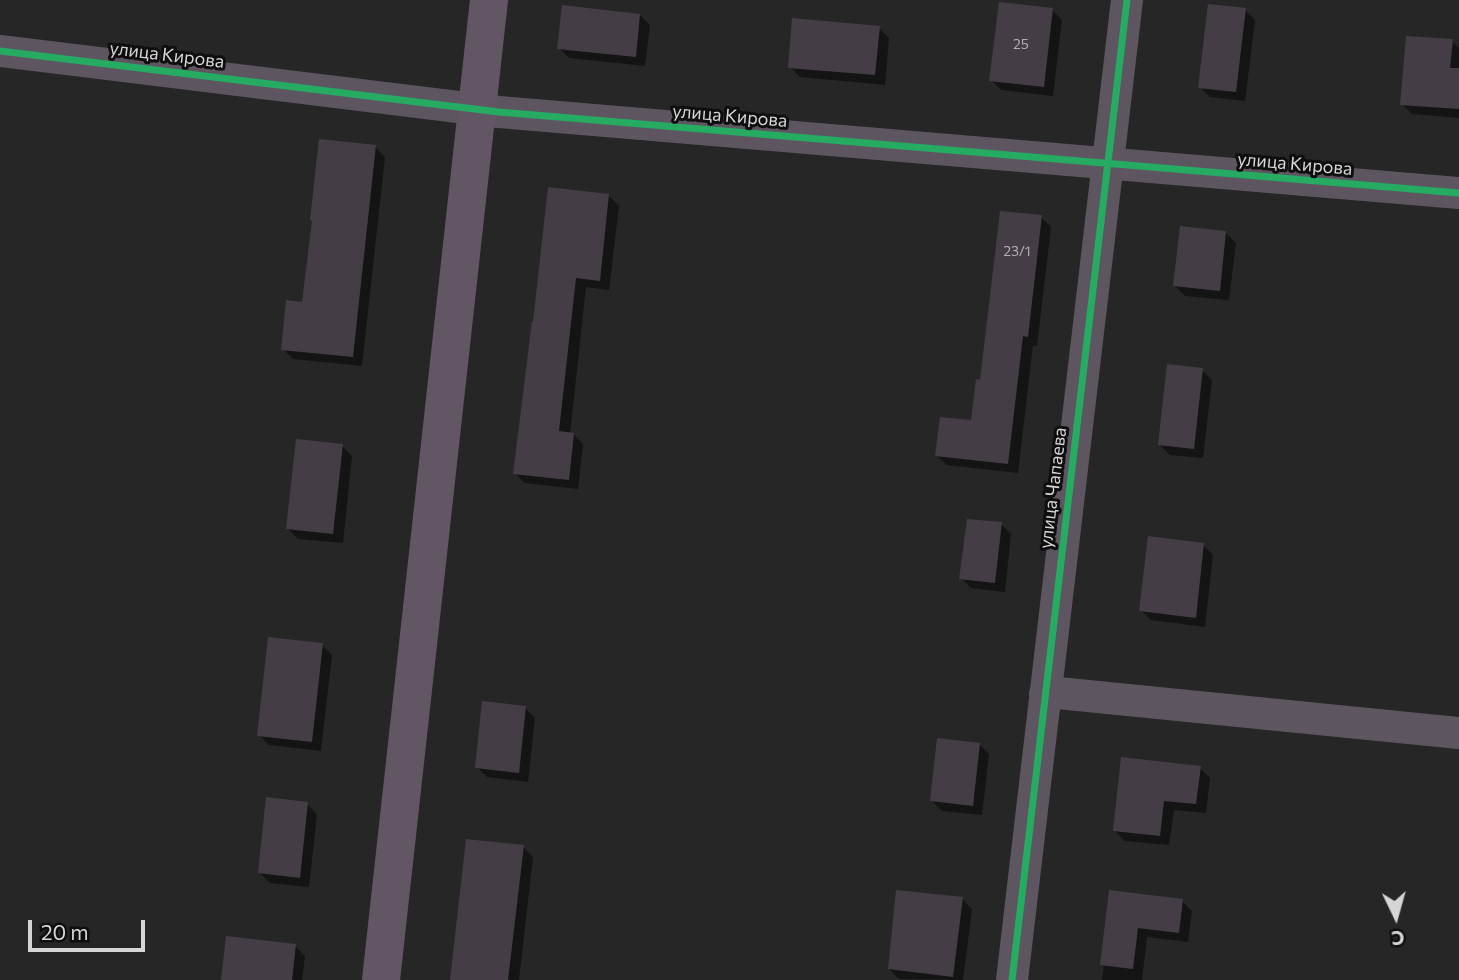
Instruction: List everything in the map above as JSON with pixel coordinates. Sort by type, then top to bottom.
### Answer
[{"type":"street","points":[[381,980],[489,0]]},
{"type":"street","name":"улица Чапаева","points":[[1013,980],[1127,0]]},
{"type":"street","name":"улица Кирова","points":[[0,51],[513,113],[1459,193]]},
{"type":"street","points":[[1045,694],[1058,693],[1459,733]]},
{"type":"building","points":[[999,2],[1053,8],[1044,87],[989,81]]},
{"type":"building","points":[[1208,4],[1246,8],[1236,92],[1198,88]]},
{"type":"building","points":[[562,5],[640,14],[636,57],[557,49]]},
{"type":"building","points":[[792,18],[880,26],[875,75],[788,68]]},
{"type":"building","points":[[1406,36],[1453,39],[1450,68],[1459,68],[1459,109],[1400,105]]},
{"type":"building","points":[[319,139],[376,145],[353,357],[281,350],[286,300],[302,302]]},
{"type":"building","points":[[548,187],[609,194],[600,281],[576,278],[559,431],[574,433],[569,480],[513,474]]},
{"type":"building","points":[[1000,211],[1042,215],[1028,337],[1023,336],[1008,464],[935,456],[940,417],[971,420],[976,379],[980,380]]},
{"type":"building","points":[[1180,226],[1226,231],[1220,291],[1173,286]]},
{"type":"building","points":[[1167,364],[1203,368],[1194,449],[1158,445]]},
{"type":"building","points":[[296,439],[343,444],[333,534],[286,529]]},
{"type":"building","points":[[967,519],[1002,522],[995,583],[959,579]]},
{"type":"building","points":[[1148,536],[1204,543],[1196,618],[1139,611]]},
{"type":"building","points":[[268,637],[323,643],[312,742],[257,736]]},
{"type":"building","points":[[482,701],[526,706],[519,773],[475,768]]},
{"type":"building","points":[[937,738],[980,743],[973,806],[930,801]]},
{"type":"building","points":[[1121,757],[1201,766],[1196,804],[1164,801],[1160,836],[1113,831]]},
{"type":"building","points":[[266,797],[308,802],[300,878],[258,873]]},
{"type":"building","points":[[466,839],[524,845],[508,980],[450,980]]},
{"type":"building","points":[[896,890],[963,897],[953,977],[888,969]]},
{"type":"building","points":[[1109,890],[1183,899],[1179,933],[1138,928],[1133,969],[1100,965]]},
{"type":"building","points":[[226,936],[296,944],[292,980],[221,980]]},
{"type":"cycle path","points":[[1012,980],[1127,0]]},
{"type":"cycle path","points":[[0,51],[499,112],[1459,193]]}]
